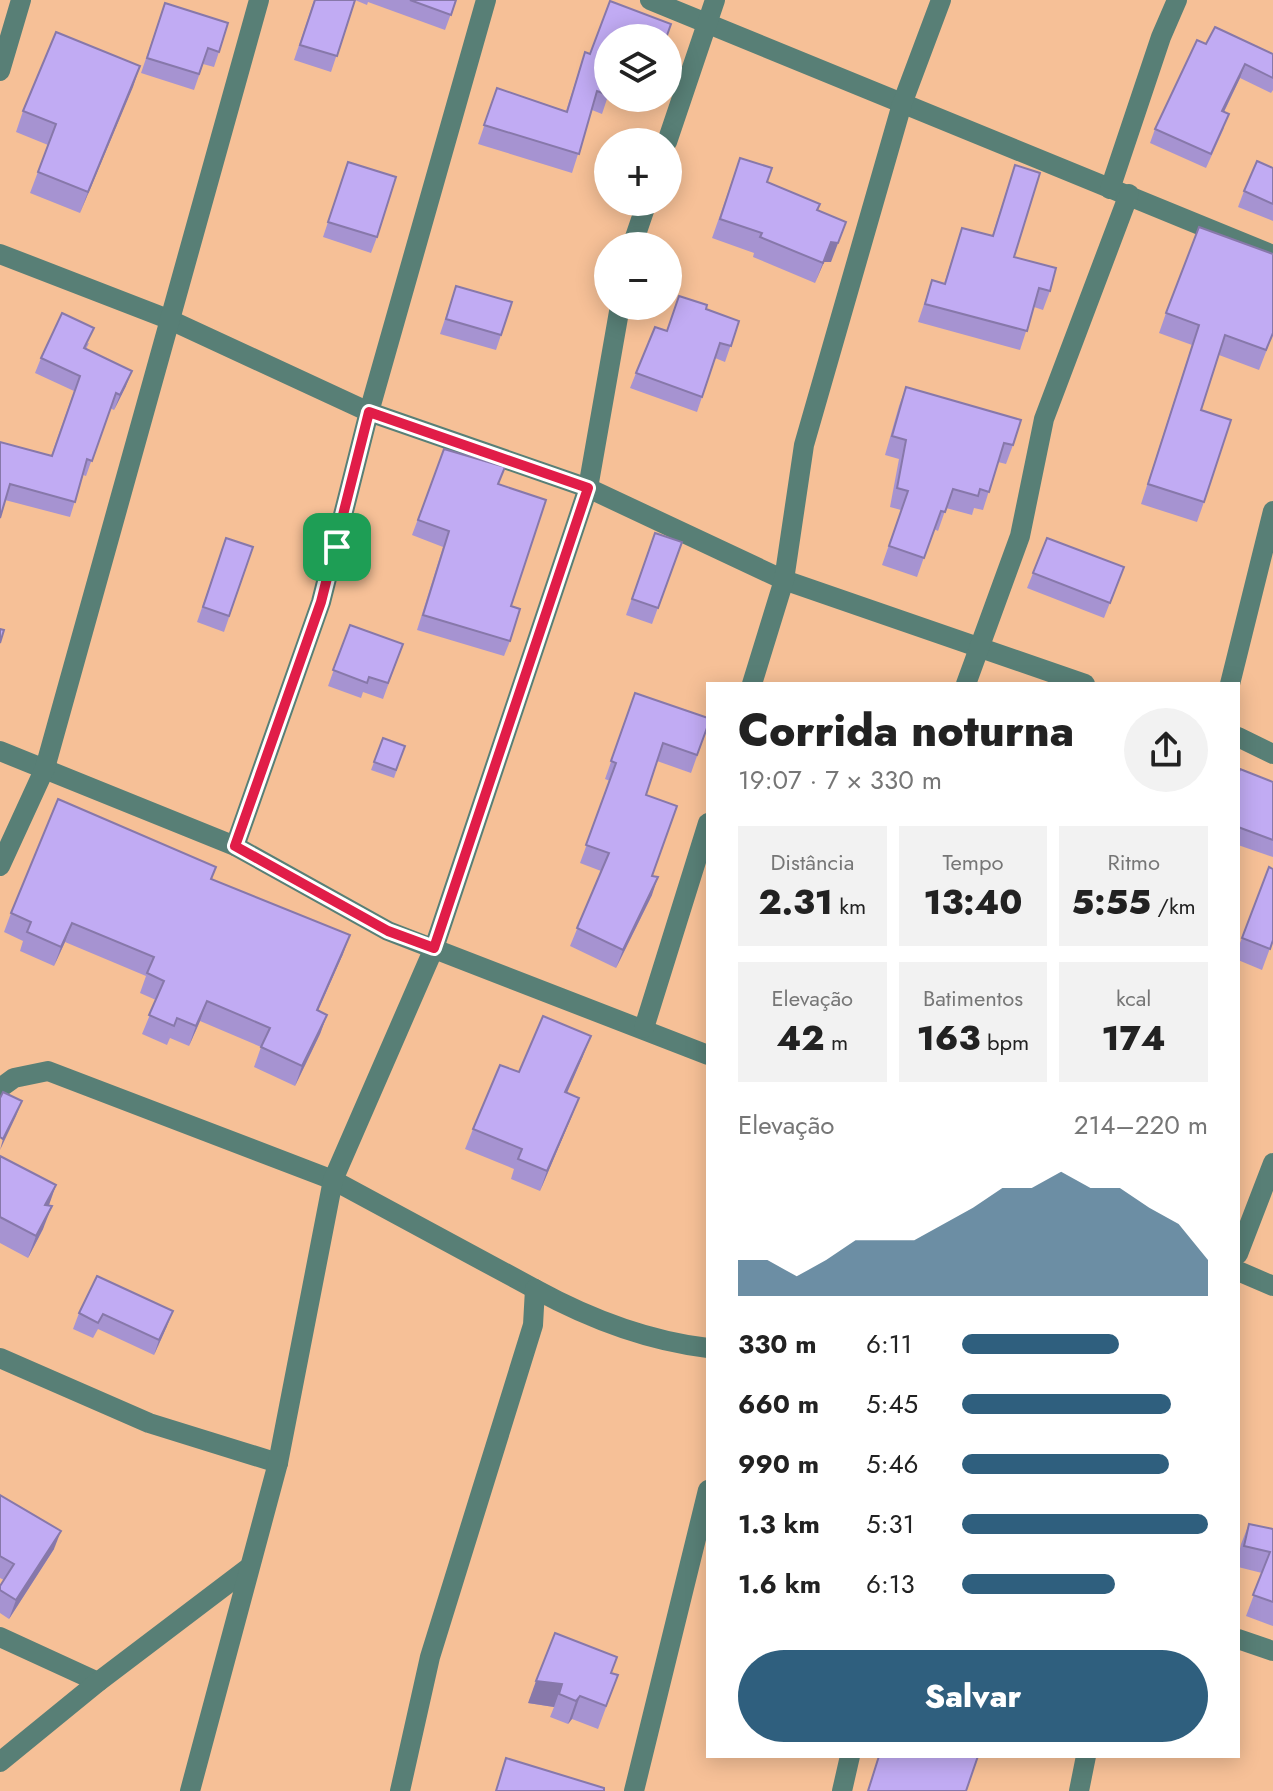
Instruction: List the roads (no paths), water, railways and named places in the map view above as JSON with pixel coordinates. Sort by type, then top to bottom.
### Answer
[{"type":"street","points":[[0,71],[21,0]]},
{"type":"street","points":[[0,866],[45,768],[259,0]]},
{"type":"street","points":[[235,846],[321,602],[369,412],[486,0]]},
{"type":"street","points":[[650,0],[1273,255]]},
{"type":"street","points":[[672,128],[715,0]]},
{"type":"street","points":[[753,682],[784,580],[804,445],[902,104],[941,0]]},
{"type":"street","points":[[967,682],[1020,536],[1044,419],[1119,192],[1161,37],[1177,0]]},
{"type":"street","points":[[0,254],[168,319],[369,412],[588,488],[784,580],[1079,682]]},
{"type":"street","points":[[190,1791],[247,1569],[278,1463],[333,1180],[434,948],[588,488],[618,320]]},
{"type":"street","points":[[1230,682],[1273,511]]},
{"type":"street","points":[[1240,738],[1273,754]]},
{"type":"street","points":[[0,751],[235,846],[388,931],[706,1054]]},
{"type":"street","points":[[644,1028],[706,829]]},
{"type":"street","points":[[0,1088],[14,1078],[48,1071],[333,1180],[573,1310],[680,1344],[706,1348]]},
{"type":"street","points":[[1240,1249],[1273,1163]]},
{"type":"street","points":[[1240,1272],[1273,1286]]},
{"type":"street","points":[[400,1791],[430,1657],[533,1325],[535,1289]]},
{"type":"street","points":[[0,1358],[149,1423],[278,1463]]},
{"type":"street","points":[[634,1791],[706,1498]]},
{"type":"street","points":[[0,1762],[98,1682],[247,1569]]},
{"type":"street","points":[[0,1637],[98,1682]]},
{"type":"street","points":[[1240,1640],[1273,1651]]},
{"type":"street","points":[[842,1791],[850,1758]]},
{"type":"street","points":[[1079,1791],[1086,1758]]}]
